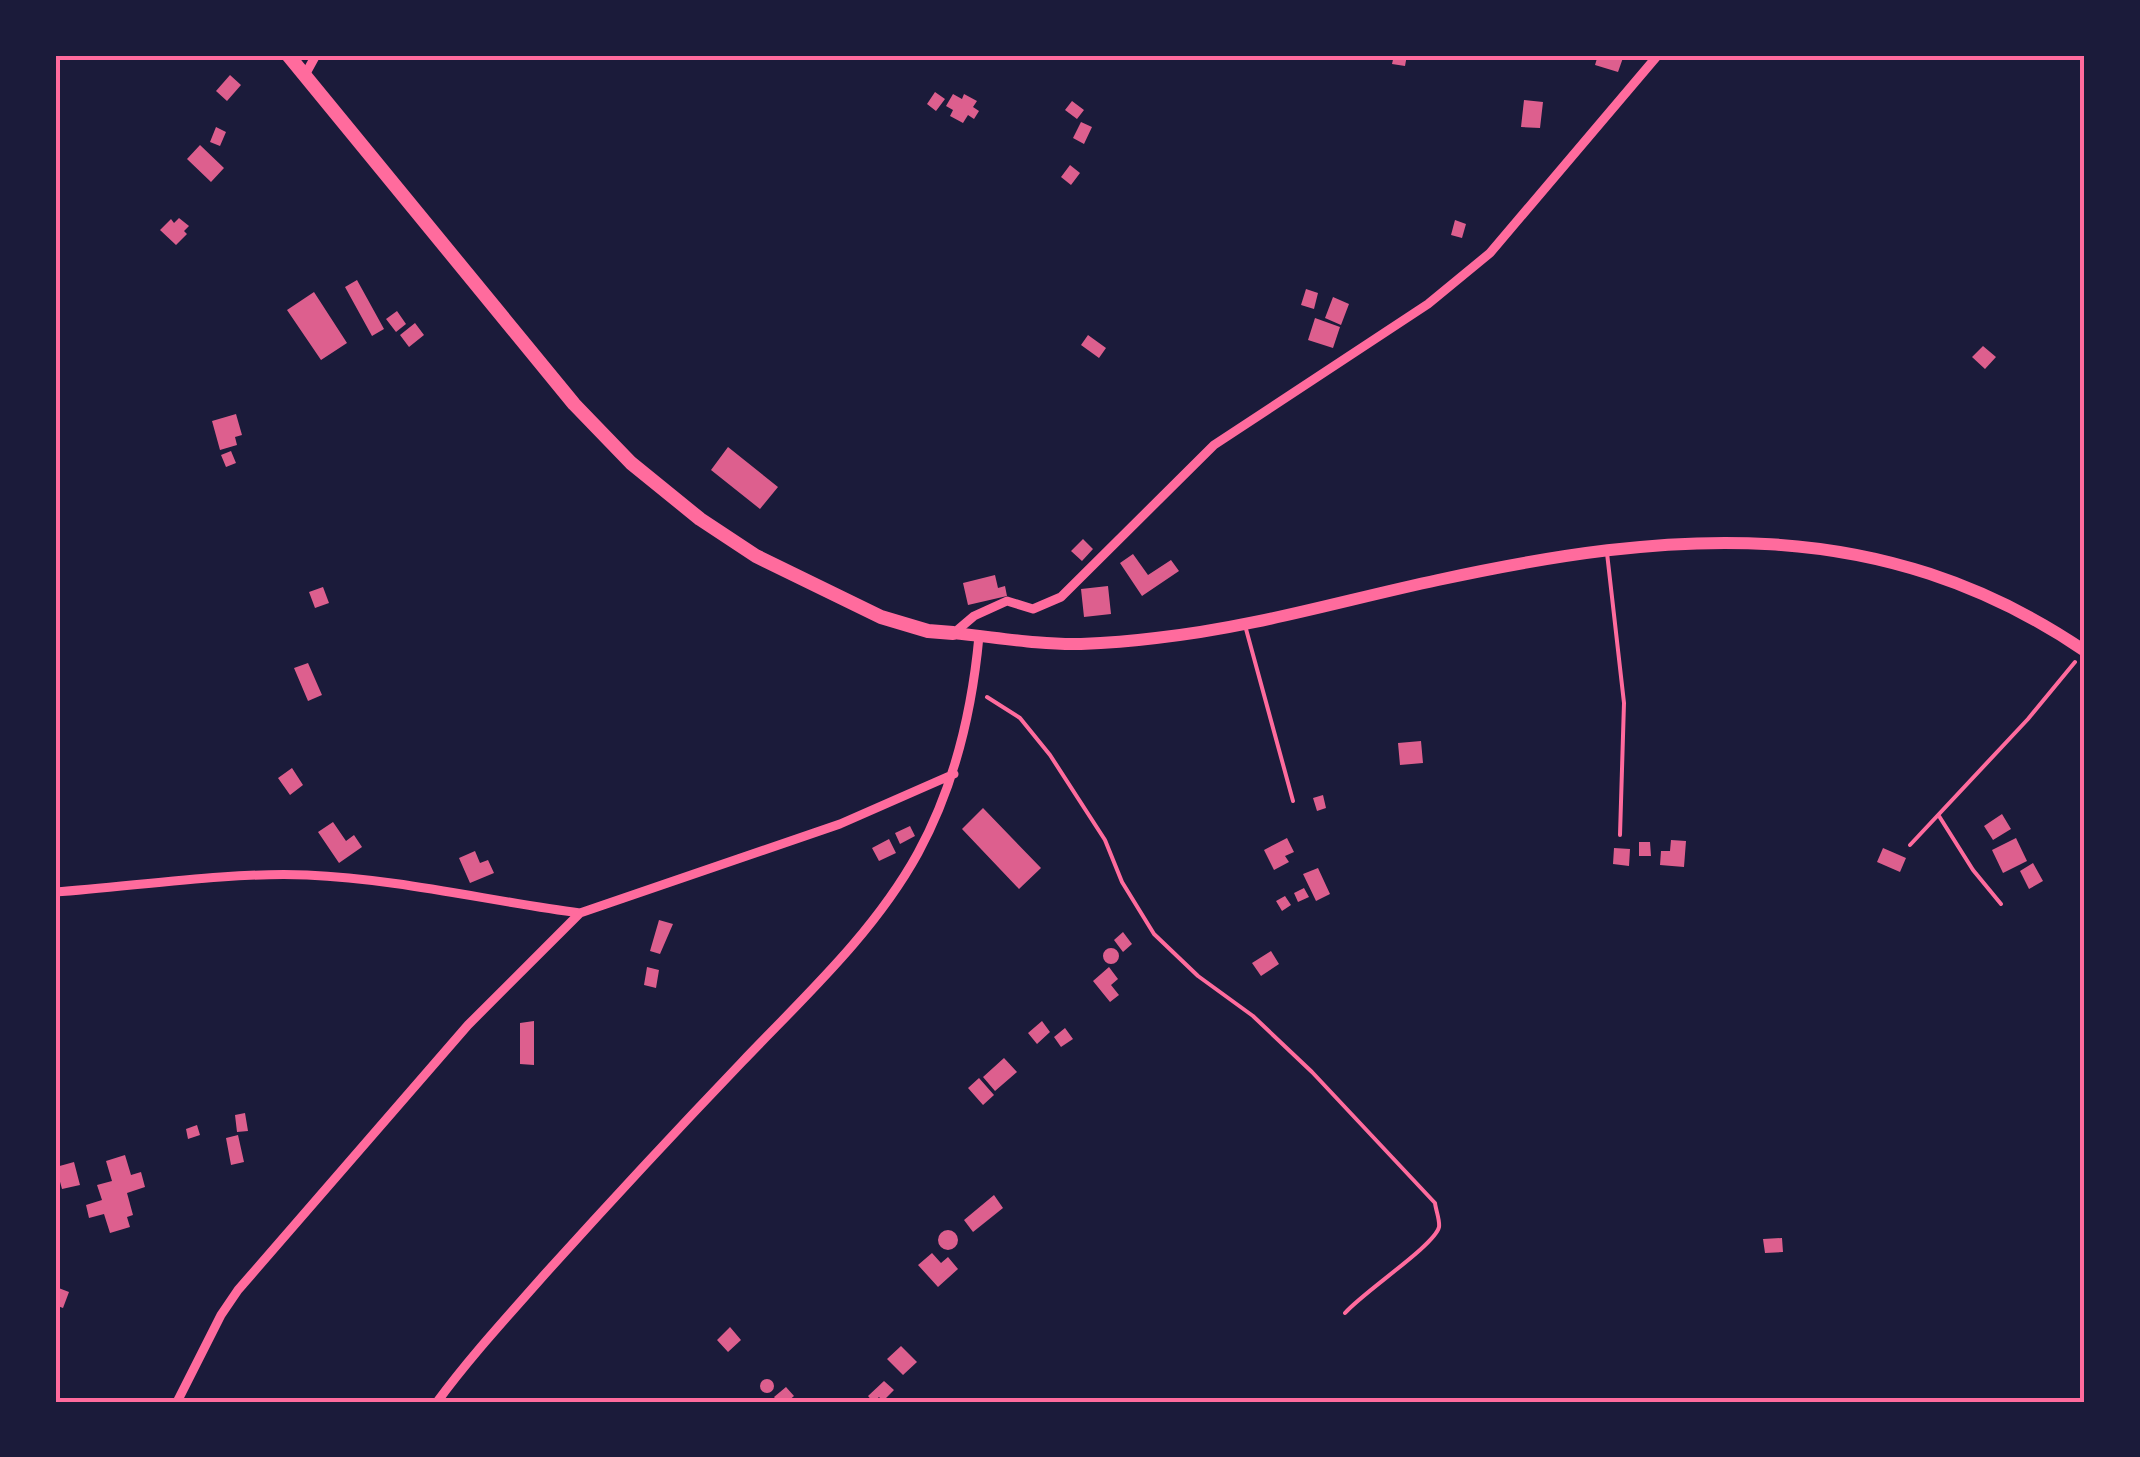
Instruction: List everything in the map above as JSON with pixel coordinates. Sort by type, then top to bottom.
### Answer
[{"type":"main road","points":[[288,55],[574,404],[631,462],[700,520],[756,556],[882,617],[928,631],[1078,644],[1160,638],[1606,549],[1735,541],[1818,546],[1903,566],[1994,599],[2085,651]]},
{"type":"street","points":[[304,75],[316,55]]},
{"type":"street","points":[[953,633],[974,616],[1007,601],[1033,609],[1061,596],[1214,445],[1428,304],[1490,253],[1658,55]]},
{"type":"street","points":[[437,1402],[464,1366],[635,1174],[838,961],[878,913],[918,854],[954,774],[974,690],[979,636]]},
{"type":"street","points":[[177,1402],[221,1314],[238,1290],[468,1025],[580,913],[840,824],[954,774]]},
{"type":"street","points":[[55,892],[308,875],[402,884],[580,913]]},
{"type":"lane","points":[[1606,549],[1624,703],[1620,835]]},
{"type":"lane","points":[[1245,624],[1293,800]]},
{"type":"path","points":[[1910,845],[2028,719],[2085,651]]},
{"type":"path","points":[[974,690],[1020,718],[1050,755],[1106,840],[1122,882],[1154,934],[1198,976],[1254,1016],[1434,1203],[1440,1224],[1433,1240],[1360,1296],[1345,1314]]},
{"type":"path","points":[[1939,816],[1973,870],[2001,904]]},
{"type":"building","points":[[1394,55],[1407,55],[1405,66],[1392,64]]},
{"type":"building","points":[[1598,55],[1624,55],[1618,72],[1595,65]]},
{"type":"building","points":[[230,75],[241,85],[227,101],[216,91]]},
{"type":"building","points":[[935,92],[945,99],[936,111],[927,104]]},
{"type":"building","points":[[953,94],[962,99],[964,94],[977,101],[973,107],[979,111],[974,119],[968,115],[963,123],[950,116],[953,110],[946,106]]},
{"type":"building","points":[[1524,100],[1543,102],[1540,128],[1521,127]]},
{"type":"building","points":[[1072,101],[1084,110],[1077,119],[1065,110]]},
{"type":"building","points":[[1081,122],[1092,127],[1084,144],[1073,138]]},
{"type":"building","points":[[216,127],[226,132],[220,146],[210,142]]},
{"type":"building","points":[[200,145],[224,168],[211,182],[187,159]]},
{"type":"building","points":[[1070,165],[1080,173],[1071,185],[1061,177]]},
{"type":"building","points":[[179,218],[189,226],[176,245],[160,230],[171,219],[174,223]]},
{"type":"building","points":[[1455,220],[1466,224],[1462,238],[1451,235]]},
{"type":"building","points":[[357,280],[384,329],[372,336],[345,287]]},
{"type":"building","points":[[1306,289],[1318,293],[1314,309],[1301,305]]},
{"type":"building","points":[[314,292],[347,343],[321,360],[287,310]]},
{"type":"building","points":[[1333,297],[1349,304],[1341,325],[1325,318]]},
{"type":"building","points":[[397,311],[406,324],[396,332],[386,319]]},
{"type":"building","points":[[1315,318],[1340,327],[1333,348],[1308,340]]},
{"type":"building","points":[[415,323],[424,335],[409,347],[400,335]]},
{"type":"building","points":[[1088,335],[1106,348],[1099,358],[1081,345]]},
{"type":"building","points":[[1983,346],[1996,357],[1985,369],[1972,357]]},
{"type":"building","points":[[236,414],[242,435],[235,437],[237,445],[220,450],[212,421]]},
{"type":"building","points":[[728,447],[778,487],[760,509],[711,470]]},
{"type":"building","points":[[231,451],[236,463],[226,467],[221,455]]},
{"type":"building","points":[[1083,539],[1093,549],[1082,561],[1071,551]]},
{"type":"building","points":[[1133,554],[1148,575],[1171,560],[1179,571],[1142,596],[1120,563]]},
{"type":"building","points":[[995,575],[998,588],[1005,586],[1007,596],[968,605],[963,583]]},
{"type":"building","points":[[1108,586],[1111,614],[1084,617],[1081,589]]},
{"type":"building","points":[[323,587],[329,603],[315,608],[309,592]]},
{"type":"building","points":[[308,663],[322,695],[308,701],[294,668]]},
{"type":"building","points":[[1421,741],[1423,763],[1400,765],[1398,743]]},
{"type":"building","points":[[292,768],[303,785],[290,795],[278,778]]},
{"type":"building","points":[[1323,795],[1326,808],[1317,811],[1313,798]]},
{"type":"building","points":[[983,808],[1041,868],[1019,889],[962,829]]},
{"type":"building","points":[[2002,814],[2011,829],[1993,840],[1984,826]]},
{"type":"building","points":[[333,822],[346,841],[354,835],[362,847],[339,863],[318,832]]},
{"type":"building","points":[[910,826],[915,836],[900,844],[895,833]]},
{"type":"building","points":[[1287,838],[1294,852],[1285,856],[1289,862],[1274,870],[1264,850]]},
{"type":"building","points":[[2016,838],[2027,861],[2003,873],[1992,850]]},
{"type":"building","points":[[889,839],[896,853],[879,861],[872,848]]},
{"type":"building","points":[[1671,840],[1686,841],[1684,867],[1660,865],[1661,851],[1670,851]]},
{"type":"building","points":[[1639,842],[1650,842],[1651,856],[1639,856]]},
{"type":"building","points":[[1614,848],[1630,849],[1629,866],[1613,864]]},
{"type":"building","points":[[1883,848],[1906,858],[1900,872],[1877,862]]},
{"type":"building","points":[[475,851],[480,863],[488,860],[494,873],[470,883],[459,858]]},
{"type":"building","points":[[2033,863],[2043,881],[2029,889],[2020,871]]},
{"type":"building","points":[[1318,868],[1330,894],[1316,901],[1303,874]]},
{"type":"building","points":[[1304,888],[1309,897],[1298,902],[1294,893]]},
{"type":"building","points":[[1285,896],[1291,905],[1282,911],[1276,901]]},
{"type":"building","points":[[659,920],[673,924],[660,954],[650,951]]},
{"type":"building","points":[[1123,932],[1132,944],[1123,952],[1114,940]]},
{"type":"building","points":[[1111,948],[1119,956],[1111,964],[1103,956]]},
{"type":"building","points":[[1271,951],[1279,964],[1261,976],[1252,963]]},
{"type":"building","points":[[647,967],[659,970],[656,988],[644,985]]},
{"type":"building","points":[[1109,967],[1118,979],[1111,985],[1119,995],[1110,1002],[1093,981]]},
{"type":"building","points":[[534,1021],[534,1065],[520,1064],[520,1023]]},
{"type":"building","points":[[1042,1021],[1050,1032],[1037,1044],[1028,1033]]},
{"type":"building","points":[[1065,1028],[1073,1039],[1061,1047],[1054,1037]]},
{"type":"building","points":[[1004,1058],[1017,1072],[995,1091],[983,1077]]},
{"type":"building","points":[[979,1078],[994,1095],[983,1105],[968,1088]]},
{"type":"building","points":[[245,1113],[248,1131],[237,1132],[235,1115]]},
{"type":"building","points":[[197,1125],[200,1135],[188,1139],[186,1129]]},
{"type":"building","points":[[238,1135],[244,1162],[231,1165],[226,1138]]},
{"type":"building","points":[[125,1155],[131,1175],[141,1172],[145,1187],[127,1193],[133,1215],[127,1217],[130,1227],[110,1233],[104,1214],[89,1218],[86,1205],[102,1200],[97,1185],[112,1181],[106,1161]]},
{"type":"building","points":[[74,1162],[80,1185],[62,1189],[56,1167]]},
{"type":"building","points":[[994,1195],[1003,1208],[973,1232],[964,1220]]},
{"type":"building","points":[[944,1230],[952,1230],[958,1240],[952,1250],[944,1250],[938,1244],[938,1236]]},
{"type":"building","points":[[1782,1238],[1783,1252],[1765,1253],[1763,1239]]},
{"type":"building","points":[[932,1253],[941,1263],[948,1257],[958,1269],[938,1287],[918,1265]]},
{"type":"building","points":[[56,1287],[69,1292],[63,1308],[55,1305]]},
{"type":"building","points":[[730,1327],[741,1340],[728,1352],[717,1340]]},
{"type":"building","points":[[901,1346],[917,1362],[903,1375],[887,1359]]},
{"type":"building","points":[[767,1379],[774,1386],[767,1393],[760,1386]]},
{"type":"building","points":[[884,1381],[894,1390],[883,1401],[879,1397],[873,1402],[868,1396]]},
{"type":"building","points":[[786,1387],[794,1396],[787,1402],[778,1402],[774,1397]]}]
